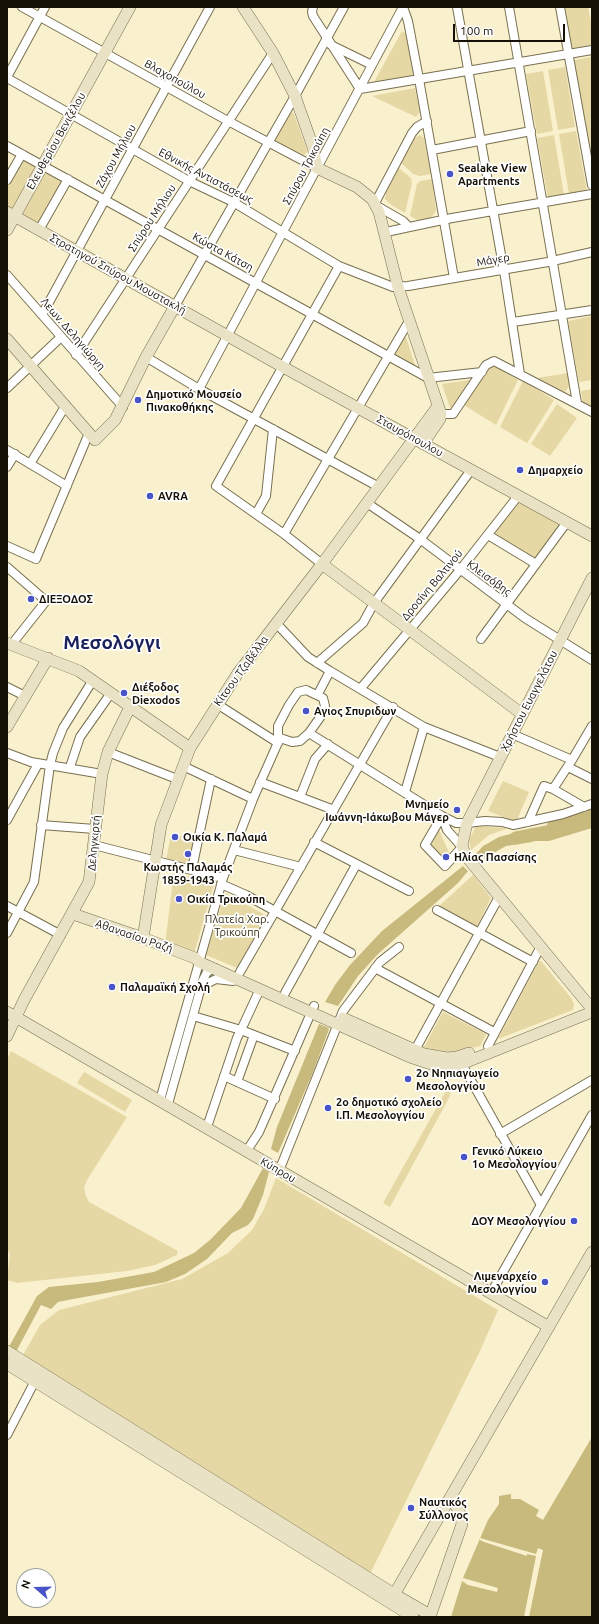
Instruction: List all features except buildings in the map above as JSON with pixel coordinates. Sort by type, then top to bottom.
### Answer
[{"type":"street","name":"Βλαχοπούλου","points":[[22,7],[228,121],[269,141],[317,168]]},
{"type":"street","points":[[7,78],[46,7]]},
{"type":"street","name":"Ελευθερίου Βενιζέλου","points":[[7,230],[11,214],[43,165],[130,7]]},
{"type":"street","name":"Ζάχου Μήλιου","points":[[42,315],[210,7]]},
{"type":"street","points":[[243,7],[273,53],[295,96],[313,147],[317,168],[357,187],[376,204],[403,220],[409,227]]},
{"type":"street","points":[[314,7],[312,12],[313,16],[360,89],[592,50]]},
{"type":"street","points":[[7,546],[36,560],[67,486],[92,436],[115,420],[146,357],[344,7]]},
{"type":"street","points":[[403,7],[406,14],[427,121],[454,278]]},
{"type":"street","name":"Σπύρου Τρικούπη","points":[[199,389],[403,7]]},
{"type":"street","points":[[457,7],[520,374]]},
{"type":"street","points":[[509,7],[554,261],[577,403]]},
{"type":"street","points":[[560,7],[592,186]]},
{"type":"street","points":[[331,46],[372,65]]},
{"type":"street","name":"Σπύρου Μήλιου","points":[[76,355],[273,53]]},
{"type":"street","name":"Εθνικής Αντιστάσεως","points":[[7,78],[189,181],[233,202],[284,231],[340,266],[357,274],[398,287]]},
{"type":"street","points":[[427,121],[417,127],[412,133],[376,204],[386,232],[398,287],[439,410],[453,414],[488,363],[494,361],[592,412]]},
{"type":"street","points":[[432,150],[531,131]]},
{"type":"street","name":"Κώστα Κάτση","points":[[7,146],[428,378]]},
{"type":"street","points":[[7,180],[22,154]]},
{"type":"street","points":[[39,230],[68,179]]},
{"type":"street","points":[[386,232],[444,220],[592,194]]},
{"type":"street","name":"Στρατηγού Σπύρου Μουστακλή","points":[[11,214],[228,336]]},
{"type":"street","name":"Μάγερ","points":[[398,287],[554,261],[592,252]]},
{"type":"street","points":[[340,266],[216,486],[284,534],[522,714]]},
{"type":"street","name":"Λεων. Δεληγιώργη","points":[[7,275],[122,407]]},
{"type":"street","points":[[512,322],[592,310]]},
{"type":"street","points":[[284,534],[360,408],[409,321]]},
{"type":"street","name":"Σταυρόπουλου","points":[[228,336],[592,536]]},
{"type":"street","points":[[7,388],[61,337]]},
{"type":"street","points":[[7,339],[92,436]]},
{"type":"street","points":[[146,357],[199,389],[379,487]]},
{"type":"street","points":[[428,378],[482,372]]},
{"type":"street","points":[[30,464],[66,405]]},
{"type":"street","name":"Κίτσου Τζαβέλλα","points":[[143,938],[162,821],[190,748],[217,704],[276,623],[379,487],[419,441],[439,410]]},
{"type":"street","points":[[256,514],[266,496],[273,429]]},
{"type":"street","points":[[7,450],[67,486]]},
{"type":"street","points":[[7,467],[15,454]]},
{"type":"street","points":[[317,663],[363,623],[374,603],[471,470]]},
{"type":"street","name":"Δροσίνη Βαλτινού","points":[[361,688],[460,570],[518,496]]},
{"type":"street","name":"Κλεισόβης","points":[[367,503],[420,539],[506,604],[560,641],[592,660]]},
{"type":"street","points":[[481,639],[567,522]]},
{"type":"street","points":[[488,535],[536,564]]},
{"type":"street","points":[[7,567],[46,601],[9,643],[80,671],[190,748]]},
{"type":"street","name":"Χρήστου Ευαγγελάτου","points":[[463,851],[466,823],[592,578]]},
{"type":"street","points":[[276,623],[304,652],[317,663],[330,671],[361,688],[424,727],[500,757]]},
{"type":"street","points":[[7,727],[48,658]]},
{"type":"street","points":[[318,694],[330,671]]},
{"type":"street","points":[[7,933],[34,882],[50,765],[63,728],[93,680]]},
{"type":"street","points":[[7,687],[25,696]]},
{"type":"street","points":[[164,1102],[198,959],[222,881],[253,799],[279,740],[278,726],[297,693],[306,690],[318,694],[324,700],[325,707],[320,718],[309,733],[296,742],[279,740],[217,704]]},
{"type":"street","points":[[70,767],[80,737],[111,693]]},
{"type":"street","name":"Δεληγκιρτή","points":[[7,1036],[12,1014],[24,1000],[73,914],[90,879],[102,774],[108,752],[130,707]]},
{"type":"street","points":[[240,972],[393,708]]},
{"type":"street","points":[[553,789],[592,726]]},
{"type":"street","points":[[405,792],[424,727]]},
{"type":"street","points":[[309,733],[360,763],[442,816],[456,822],[466,823],[485,821],[502,822],[513,825],[588,806]]},
{"type":"street","points":[[512,734],[572,760]]},
{"type":"street","points":[[300,797],[315,759],[328,744]]},
{"type":"street","points":[[108,752],[177,780]]},
{"type":"street","points":[[7,753],[38,764],[70,767],[102,774]]},
{"type":"street","points":[[7,819],[38,764]]},
{"type":"street","points":[[183,766],[253,799]]},
{"type":"street","points":[[568,767],[592,779]]},
{"type":"street","points":[[192,869],[211,779]]},
{"type":"street","points":[[260,782],[334,810]]},
{"type":"street","points":[[528,822],[544,786],[588,806]]},
{"type":"street","points":[[442,816],[447,830],[477,870],[540,948],[569,979],[591,1009]]},
{"type":"street","points":[[442,816],[425,845],[445,866],[463,851]]},
{"type":"street","points":[[41,825],[95,829]]},
{"type":"street","points":[[314,842],[409,891]]},
{"type":"street","points":[[94,845],[192,869],[222,881],[351,952]]},
{"type":"street","points":[[234,850],[301,867]]},
{"type":"street","points":[[285,993],[356,864]]},
{"type":"street","points":[[415,1050],[499,897]]},
{"type":"street","points":[[7,906],[61,935]]},
{"type":"street","points":[[437,910],[533,962]]},
{"type":"street","name":"Αθανασίου Ραζή","points":[[73,914],[198,959]]},
{"type":"street","points":[[279,1171],[339,1020],[347,1005],[375,968],[399,947]]},
{"type":"street","points":[[488,1046],[494,1032],[540,948]]},
{"type":"street","points":[[198,959],[259,991]]},
{"type":"street","points":[[198,959],[240,972],[285,993],[312,1009]]},
{"type":"street","points":[[164,1102],[205,975],[215,968]]},
{"type":"street","points":[[375,968],[494,1032]]},
{"type":"street","points":[[202,986],[221,978],[235,982],[312,1009],[415,1050],[435,1056],[460,1060],[591,1009]]},
{"type":"street","points":[[207,1127],[237,1037],[242,1030],[259,991]]},
{"type":"street","points":[[246,1152],[259,1132],[312,1009]]},
{"type":"street","points":[[339,1020],[426,1063],[447,1066],[488,1046],[591,1009]]},
{"type":"street","name":"Κύπρου","points":[[12,1014],[207,1127],[246,1152],[549,1327]]},
{"type":"street","points":[[193,1016],[242,1030],[295,1050]]},
{"type":"street","points":[[237,1082],[254,1035]]},
{"type":"street","points":[[460,1060],[541,1205]]},
{"type":"street","points":[[224,1076],[274,1099]]},
{"type":"street","points":[[500,1134],[592,1080]]},
{"type":"street","points":[[491,1293],[592,1115]]},
{"type":"street","points":[[392,1599],[592,1252]]},
{"type":"street","points":[[10,1359],[392,1599],[430,1616],[462,1524],[461,1516],[451,1496]]},
{"type":"street","points":[[7,1435],[37,1377]]},
{"type":"street","points":[[392,1599],[413,1617]]},
{"type":"green space","points":[[565,7],[588,7],[592,27],[592,45],[572,49]]},
{"type":"green space","points":[[402,31],[406,34],[413,74],[411,76],[374,82]]},
{"type":"green space","points":[[592,57],[592,163],[574,60]]},
{"type":"green space","points":[[565,67],[575,127],[558,130],[548,70]]},
{"type":"green space","points":[[543,71],[553,131],[537,134],[526,74]]},
{"type":"green space","points":[[415,88],[420,112],[416,117],[372,96]]},
{"type":"green space","points":[[293,112],[306,147],[307,152],[304,155],[275,141],[289,114]]},
{"type":"green space","points":[[576,131],[587,191],[569,194],[559,134]]},
{"type":"green space","points":[[420,135],[424,138],[431,174],[420,176],[413,174],[401,163],[414,138]]},
{"type":"green space","points":[[554,135],[564,195],[548,198],[537,138]]},
{"type":"green space","points":[[24,158],[38,166],[13,213],[7,209],[7,188]]},
{"type":"green space","points":[[399,168],[411,178],[412,183],[405,213],[390,204],[385,199],[386,192]]},
{"type":"green space","points":[[46,171],[63,180],[38,226],[21,217]]},
{"type":"green space","points":[[432,179],[436,211],[430,219],[417,220],[410,216],[417,184],[420,181]]},
{"type":"green space","points":[[592,316],[592,380],[579,382],[568,321]]},
{"type":"green space","points":[[404,337],[406,337],[416,368],[393,357]]},
{"type":"green space","points":[[490,363],[518,380],[496,425],[464,405]]},
{"type":"green space","points":[[568,373],[570,385],[565,392],[537,378]]},
{"type":"green space","points":[[472,381],[451,411],[442,384]]},
{"type":"green space","points":[[523,381],[554,400],[527,443],[500,427]]},
{"type":"green space","points":[[592,389],[592,408],[583,403],[581,391]]},
{"type":"green space","points":[[557,404],[577,418],[550,456],[531,444]]},
{"type":"green space","points":[[518,496],[567,522],[536,564],[488,535]]},
{"type":"green space","points":[[503,781],[529,792],[516,822],[488,811]]},
{"type":"green space","points":[[476,826],[506,829],[489,835],[471,850],[469,840]]},
{"type":"green space","points":[[438,828],[451,857],[445,862],[429,843]]},
{"type":"green space","points":[[171,835],[181,836],[181,840],[195,843],[189,867],[166,860]]},
{"type":"green space","points":[[174,872],[214,884],[194,954],[165,944]]},
{"type":"green space","points":[[473,875],[491,898],[476,928],[438,907]]},
{"type":"green space","name":"Πλατεία Χαρ. Τρικούπη","points":[[225,893],[267,916],[237,968],[206,955]]},
{"type":"green space","points":[[539,961],[541,961],[572,999],[574,1004],[573,1010],[498,1039]]},
{"type":"green space","points":[[443,1012],[486,1034],[480,1046],[446,1054],[423,1049]]},
{"type":"green space","points":[[11,1051],[127,1117],[87,1180],[84,1188],[86,1196],[89,1202],[178,1251],[177,1255],[155,1265],[127,1271],[17,1283],[7,1280],[10,1254],[7,1250],[7,1060]]},
{"type":"green space","points":[[84,1072],[132,1100],[125,1112],[77,1083]]},
{"type":"green space","points":[[447,1089],[451,1090],[450,1096],[390,1207],[383,1203]]},
{"type":"green space","points":[[276,1178],[498,1310],[480,1351],[370,1574],[22,1357],[40,1325],[59,1310],[182,1279],[228,1253],[252,1230],[264,1209]]},
{"type":"shaded area","points":[[592,809],[592,828],[549,841],[535,841],[537,838],[543,837],[548,822]]},
{"type":"shaded area","points":[[533,828],[533,831],[538,833],[539,828],[543,829],[543,835],[533,834],[534,841],[506,846],[479,861],[475,855],[483,846],[499,837]]},
{"type":"shaded area","points":[[463,866],[468,871],[458,883],[378,954],[358,976],[338,1006],[325,1002],[335,985],[350,965],[382,931]]},
{"type":"shaded area","points":[[319,1024],[329,1028],[328,1032],[313,1072],[278,1153],[271,1149],[277,1127]]},
{"type":"shaded area","points":[[263,1168],[269,1172],[263,1195],[253,1219],[248,1225],[232,1233],[207,1259],[185,1274],[166,1282],[58,1302],[51,1309],[41,1305],[17,1350],[14,1352],[10,1349],[10,1345],[37,1296],[49,1287],[98,1282],[154,1272],[194,1253],[210,1240],[241,1208]]},
{"type":"shaded area","points":[[592,1437],[592,1617],[451,1617],[463,1578],[488,1520],[499,1504],[499,1496],[511,1494],[511,1499],[520,1499],[539,1510],[536,1516],[543,1520]]},
{"type":"pier","points":[[480,1538],[536,1554],[538,1548],[543,1550],[529,1617],[524,1617],[536,1556],[527,1554],[527,1556],[484,1542],[480,1540]]},
{"type":"pier","points":[[463,1578],[498,1588],[497,1592],[468,1585],[462,1581]]},
{"type":"waterway","points":[[516,838],[563,829],[592,820]]},
{"type":"place","name":"Sealake View Apartments","points":[[450,174]]},
{"type":"place","name":"Δημοτικό Μουσείο Πινακοθήκης","points":[[138,400]]},
{"type":"place","name":"Δημαρχείο","points":[[520,470]]},
{"type":"place","name":"AVRA","points":[[150,496]]},
{"type":"place","name":"ΔΙΕΞΟΔΟΣ","points":[[31,599]]},
{"type":"place","name":"Διέξοδος Diexodos","points":[[124,693]]},
{"type":"place","name":"Αγιος Σπυριδων","points":[[306,711]]},
{"type":"place","name":"Μνημείο Ιωάννη-Ιάκωβου Μάγερ","points":[[457,810]]},
{"type":"place","name":"Οικία Κ. Παλαμά","points":[[175,837]]},
{"type":"place","name":"Κωστής Παλαμάς 1859-1943","points":[[188,854]]},
{"type":"place","name":"Ηλίας Πασσίσης","points":[[446,857]]},
{"type":"place","name":"Οικία Τρικούπη","points":[[179,899]]},
{"type":"place","name":"Παλαμαϊκή Σχολή","points":[[112,987]]},
{"type":"place","name":"2ο Νηπιαγωγείο Μεσολογγίου","points":[[408,1079]]},
{"type":"place","name":"2ο δημοτικό σχολείο Ι.Π. Μεσολογγίου","points":[[328,1108]]},
{"type":"place","name":"Γενικό Λύκειο 1ο Μεσολογγίου","points":[[464,1157]]},
{"type":"place","name":"ΔΟΥ Μεσολογγίου","points":[[574,1221]]},
{"type":"place","name":"Λιμεναρχείο Μεσολογγίου","points":[[545,1282]]},
{"type":"place","name":"Ναυτικός Σύλλογος","points":[[411,1508]]},
{"type":"district","name":"Μεσολόγγι","points":[[112,643]]}]
